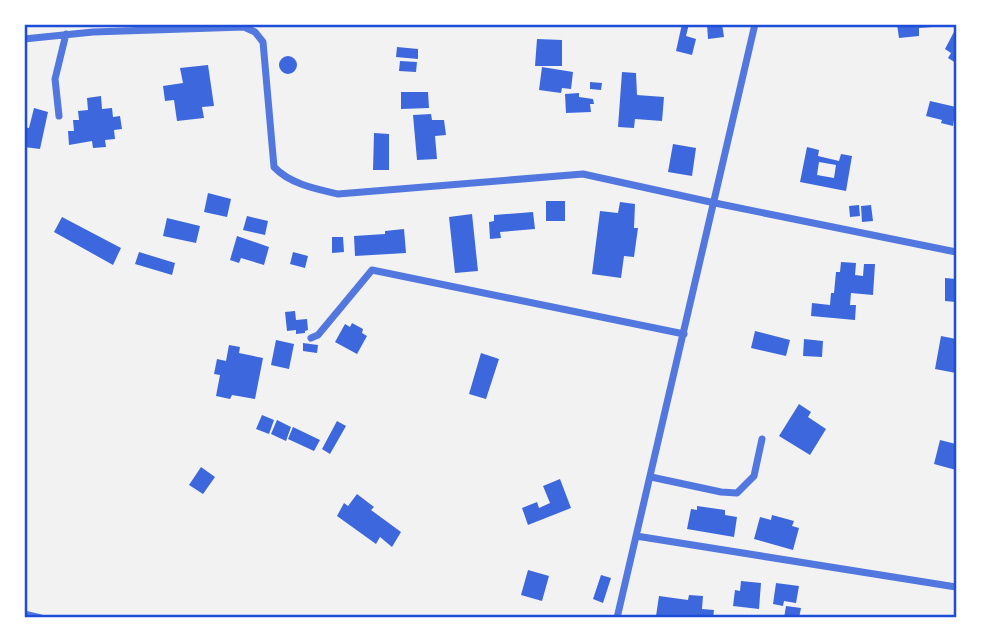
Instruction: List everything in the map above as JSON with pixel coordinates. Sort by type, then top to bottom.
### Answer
[{"type":"street","points":[[617,618],[755,24]]},
{"type":"street","points":[[24,39],[66,34],[244,27],[256,32],[263,42],[274,167],[282,175],[314,189],[338,194],[583,174],[957,252]]},
{"type":"street","points":[[59,116],[55,79],[66,34]]},
{"type":"street","points":[[311,338],[318,335],[372,270],[684,334]]},
{"type":"street","points":[[651,477],[737,493],[754,476],[762,439]]},
{"type":"street","points":[[636,536],[957,587]]},
{"type":"street","points":[[24,614],[41,618]]},
{"type":"building","points":[[682,24],[689,24],[686,36],[696,39],[692,55],[676,51]]},
{"type":"building","points":[[707,24],[722,24],[724,37],[708,39]]},
{"type":"building","points":[[897,24],[931,24],[932,27],[919,28],[919,36],[899,38]]},
{"type":"building","points":[[956,28],[956,63],[948,58],[951,53],[945,49]]},
{"type":"building","points":[[537,39],[562,40],[562,66],[535,66]]},
{"type":"building","points":[[397,47],[418,49],[418,59],[396,57]]},
{"type":"building","points":[[288,56],[294,59],[297,65],[294,71],[288,74],[282,71],[279,65],[282,59]]},
{"type":"building","points":[[400,61],[417,62],[416,72],[399,71]]},
{"type":"building","points":[[208,65],[214,106],[202,107],[204,118],[177,121],[174,100],[165,101],[163,86],[183,83],[180,68]]},
{"type":"building","points":[[542,67],[573,72],[571,89],[562,88],[561,93],[539,90]]},
{"type":"building","points":[[622,72],[636,73],[637,95],[664,97],[662,121],[635,119],[634,128],[618,127]]},
{"type":"building","points":[[590,82],[602,83],[601,90],[590,89]]},
{"type":"building","points":[[401,92],[428,92],[429,108],[401,109]]},
{"type":"building","points":[[579,93],[579,97],[593,99],[594,104],[590,104],[591,112],[566,113],[565,94]]},
{"type":"building","points":[[101,96],[102,109],[112,108],[113,117],[120,116],[122,129],[114,130],[115,139],[105,140],[106,147],[93,148],[92,141],[69,145],[68,131],[74,131],[73,120],[79,120],[78,111],[88,110],[87,98]]},
{"type":"building","points":[[930,101],[956,107],[953,126],[926,116]]},
{"type":"building","points":[[34,108],[48,112],[40,149],[24,147],[24,127],[29,128]]},
{"type":"building","points":[[431,114],[432,120],[444,120],[446,135],[435,136],[437,159],[417,160],[413,115]]},
{"type":"building","points":[[374,133],[389,134],[389,170],[373,170]]},
{"type":"building","points":[[673,144],[696,148],[692,176],[668,172]]},
{"type":"building","points":[[807,147],[819,150],[818,156],[839,161],[841,154],[852,156],[846,191],[800,182]],"holes":[[[819,162],[836,165],[834,178],[817,175]]]},
{"type":"building","points":[[208,193],[231,199],[227,217],[204,212]]},
{"type":"building","points":[[546,201],[565,201],[565,221],[546,221]]},
{"type":"building","points":[[620,202],[635,204],[634,228],[638,228],[634,257],[624,256],[621,278],[592,274],[600,211],[618,213]]},
{"type":"building","points":[[859,205],[860,216],[850,217],[849,206]]},
{"type":"building","points":[[871,205],[873,221],[862,222],[861,206]]},
{"type":"building","points":[[533,212],[535,229],[500,232],[501,238],[490,239],[489,222],[494,221],[494,215]]},
{"type":"building","points":[[472,214],[478,271],[455,273],[449,217]]},
{"type":"building","points":[[247,216],[268,221],[265,235],[243,230]]},
{"type":"building","points":[[62,217],[121,248],[113,265],[54,232]]},
{"type":"building","points":[[167,218],[200,226],[196,243],[163,236]]},
{"type":"building","points":[[404,229],[406,253],[355,256],[354,236],[385,234],[385,231]]},
{"type":"building","points":[[237,236],[269,247],[264,265],[241,258],[239,263],[230,260]]},
{"type":"building","points":[[332,237],[343,237],[344,252],[332,253]]},
{"type":"building","points":[[139,252],[175,263],[172,275],[135,264]]},
{"type":"building","points":[[293,252],[308,256],[305,268],[290,264]]},
{"type":"building","points":[[841,262],[856,263],[855,275],[863,276],[864,264],[875,264],[873,295],[851,293],[850,305],[856,305],[855,320],[811,316],[812,303],[830,305],[836,272],[840,272]]},
{"type":"building","points":[[945,278],[956,279],[956,302],[945,301]]},
{"type":"building","points":[[295,311],[296,320],[307,319],[308,330],[305,333],[287,331],[285,312]]},
{"type":"building","points":[[352,323],[363,329],[362,333],[367,336],[357,354],[335,342],[345,324],[350,327]]},
{"type":"building","points":[[755,331],[790,340],[786,356],[751,348]]},
{"type":"building","points":[[941,336],[956,339],[956,373],[935,369]]},
{"type":"building","points":[[804,339],[823,341],[822,357],[803,356]]},
{"type":"building","points":[[276,340],[294,344],[289,369],[271,365]]},
{"type":"building","points":[[303,343],[318,345],[317,353],[303,351]]},
{"type":"building","points":[[229,345],[240,347],[239,353],[263,358],[255,399],[232,395],[230,399],[216,396],[220,375],[214,374],[217,359],[226,361]]},
{"type":"building","points":[[481,353],[499,359],[486,399],[469,394]]},
{"type":"building","points":[[799,404],[811,412],[808,417],[826,429],[810,455],[779,436]]},
{"type":"building","points":[[262,415],[274,420],[269,434],[256,429]]},
{"type":"building","points":[[277,420],[291,427],[286,441],[271,434]]},
{"type":"building","points":[[337,421],[346,426],[330,454],[322,449]]},
{"type":"building","points":[[293,427],[320,440],[314,451],[288,439]]},
{"type":"building","points":[[940,440],[956,444],[956,470],[934,464]]},
{"type":"building","points":[[201,467],[215,477],[203,494],[189,485]]},
{"type":"building","points":[[560,479],[571,508],[528,525],[522,508],[537,502],[539,508],[550,503],[543,486]]},
{"type":"building","points":[[357,494],[374,507],[371,510],[401,532],[392,547],[380,537],[376,544],[337,516],[344,503],[348,506]]},
{"type":"building","points":[[697,506],[725,510],[725,515],[737,517],[734,537],[687,529],[691,509],[697,510]]},
{"type":"building","points":[[772,515],[794,521],[792,526],[799,528],[793,550],[754,539],[760,517],[771,520]]},
{"type":"building","points":[[528,570],[549,576],[542,601],[521,595]]},
{"type":"building","points":[[601,575],[611,578],[603,603],[593,599]]},
{"type":"building","points":[[741,581],[761,583],[759,609],[733,606],[735,590],[740,591]]},
{"type":"building","points":[[776,583],[799,586],[796,603],[784,601],[783,606],[773,604]]},
{"type":"building","points":[[689,595],[703,596],[702,609],[714,610],[713,618],[656,616],[659,596],[688,600]]},
{"type":"building","points":[[786,606],[801,608],[799,618],[784,618]]}]
